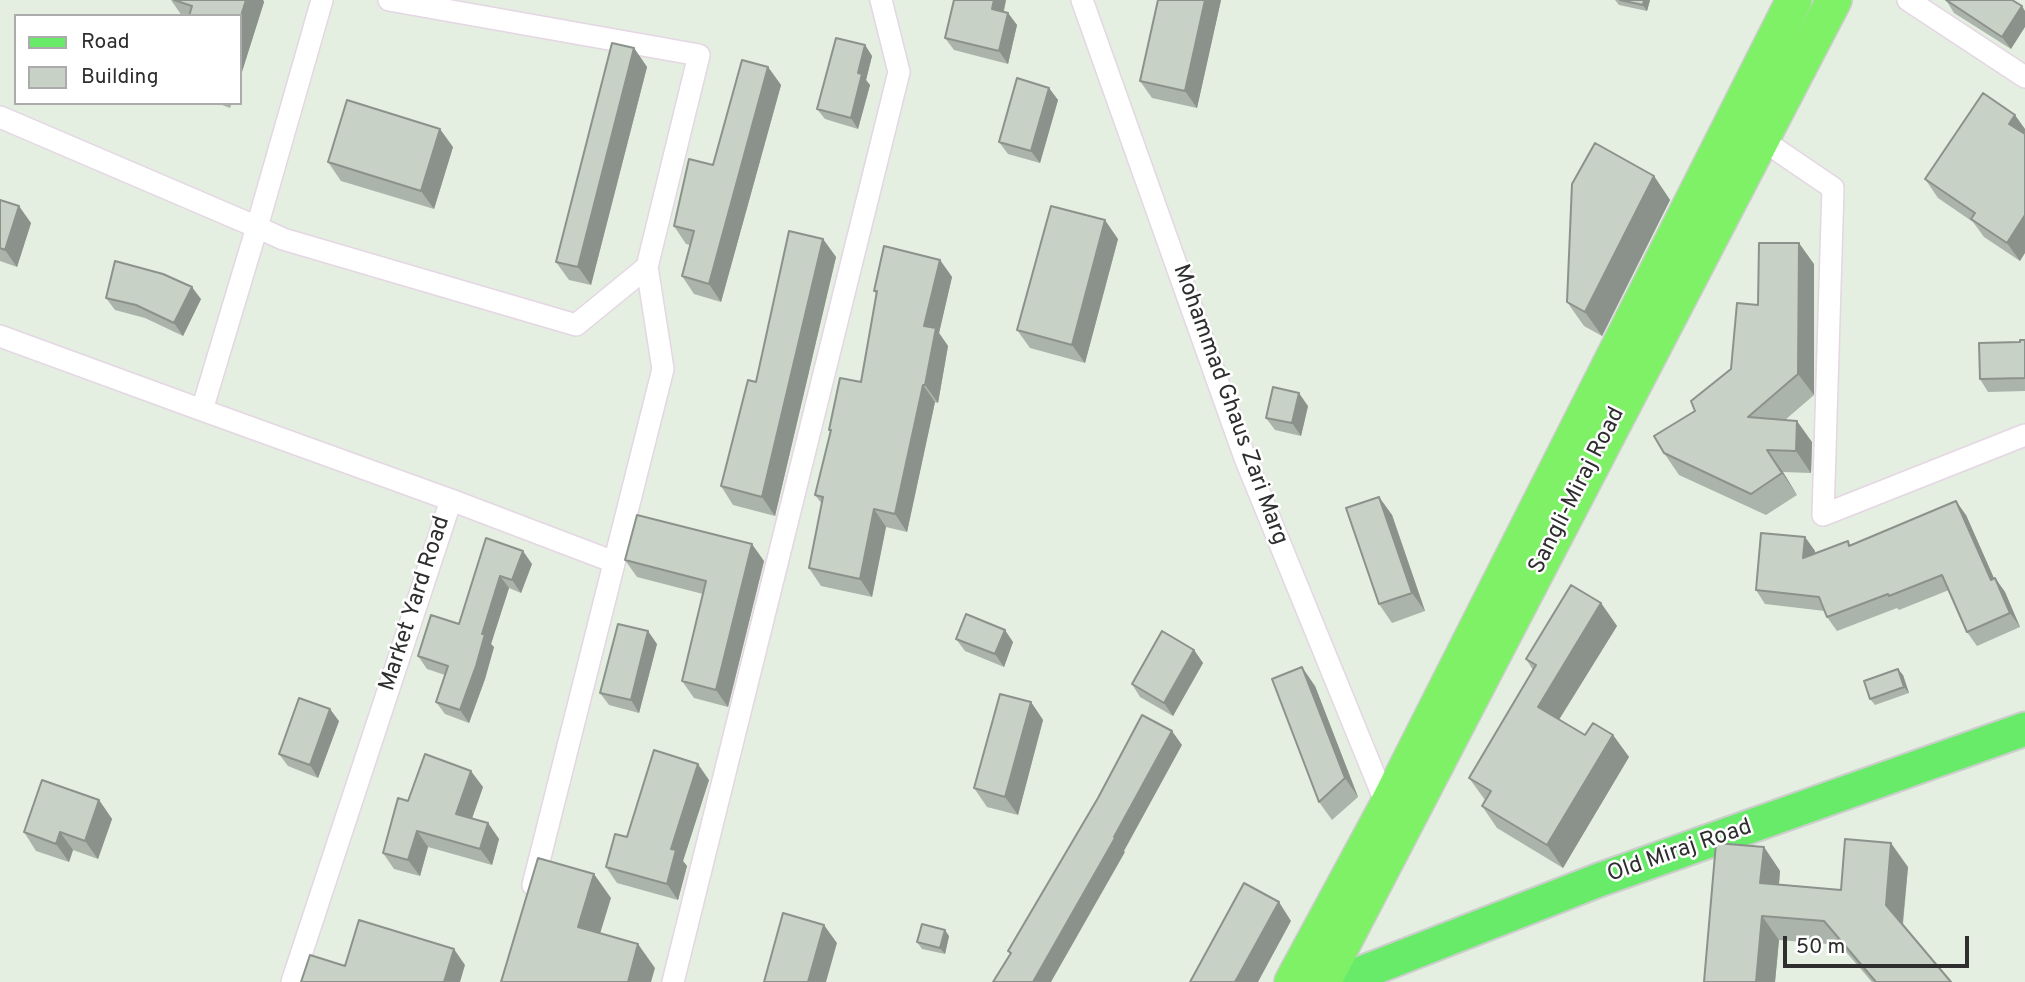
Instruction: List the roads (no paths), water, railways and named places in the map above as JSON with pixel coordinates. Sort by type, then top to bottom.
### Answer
[{"type":"highway","name":"Sangli-Miraj Road","points":[[1292,982],[1387,806],[1794,0]]},
{"type":"highway","name":"Sangli-Miraj Road","points":[[1323,982],[1834,0]]},
{"type":"main road","name":"Old Miraj Road","points":[[1338,982],[1599,880],[2025,729]]},
{"type":"street","points":[[202,410],[322,0]]},
{"type":"street","points":[[389,0],[699,55],[648,267],[663,369],[529,901]]},
{"type":"street","points":[[673,982],[899,72],[880,0]]},
{"type":"street","name":"Mohammad Ghaus Zari Marg","points":[[1082,0],[1245,458],[1387,806]]},
{"type":"street","points":[[1908,0],[2025,77]]},
{"type":"street","points":[[0,117],[283,239],[576,325],[648,267]]},
{"type":"street","points":[[1761,139],[1833,188],[1823,515],[2025,435]]},
{"type":"street","name":"Market Yard Road","points":[[0,336],[450,500],[292,982]]},
{"type":"street","points":[[450,500],[614,562]]}]
